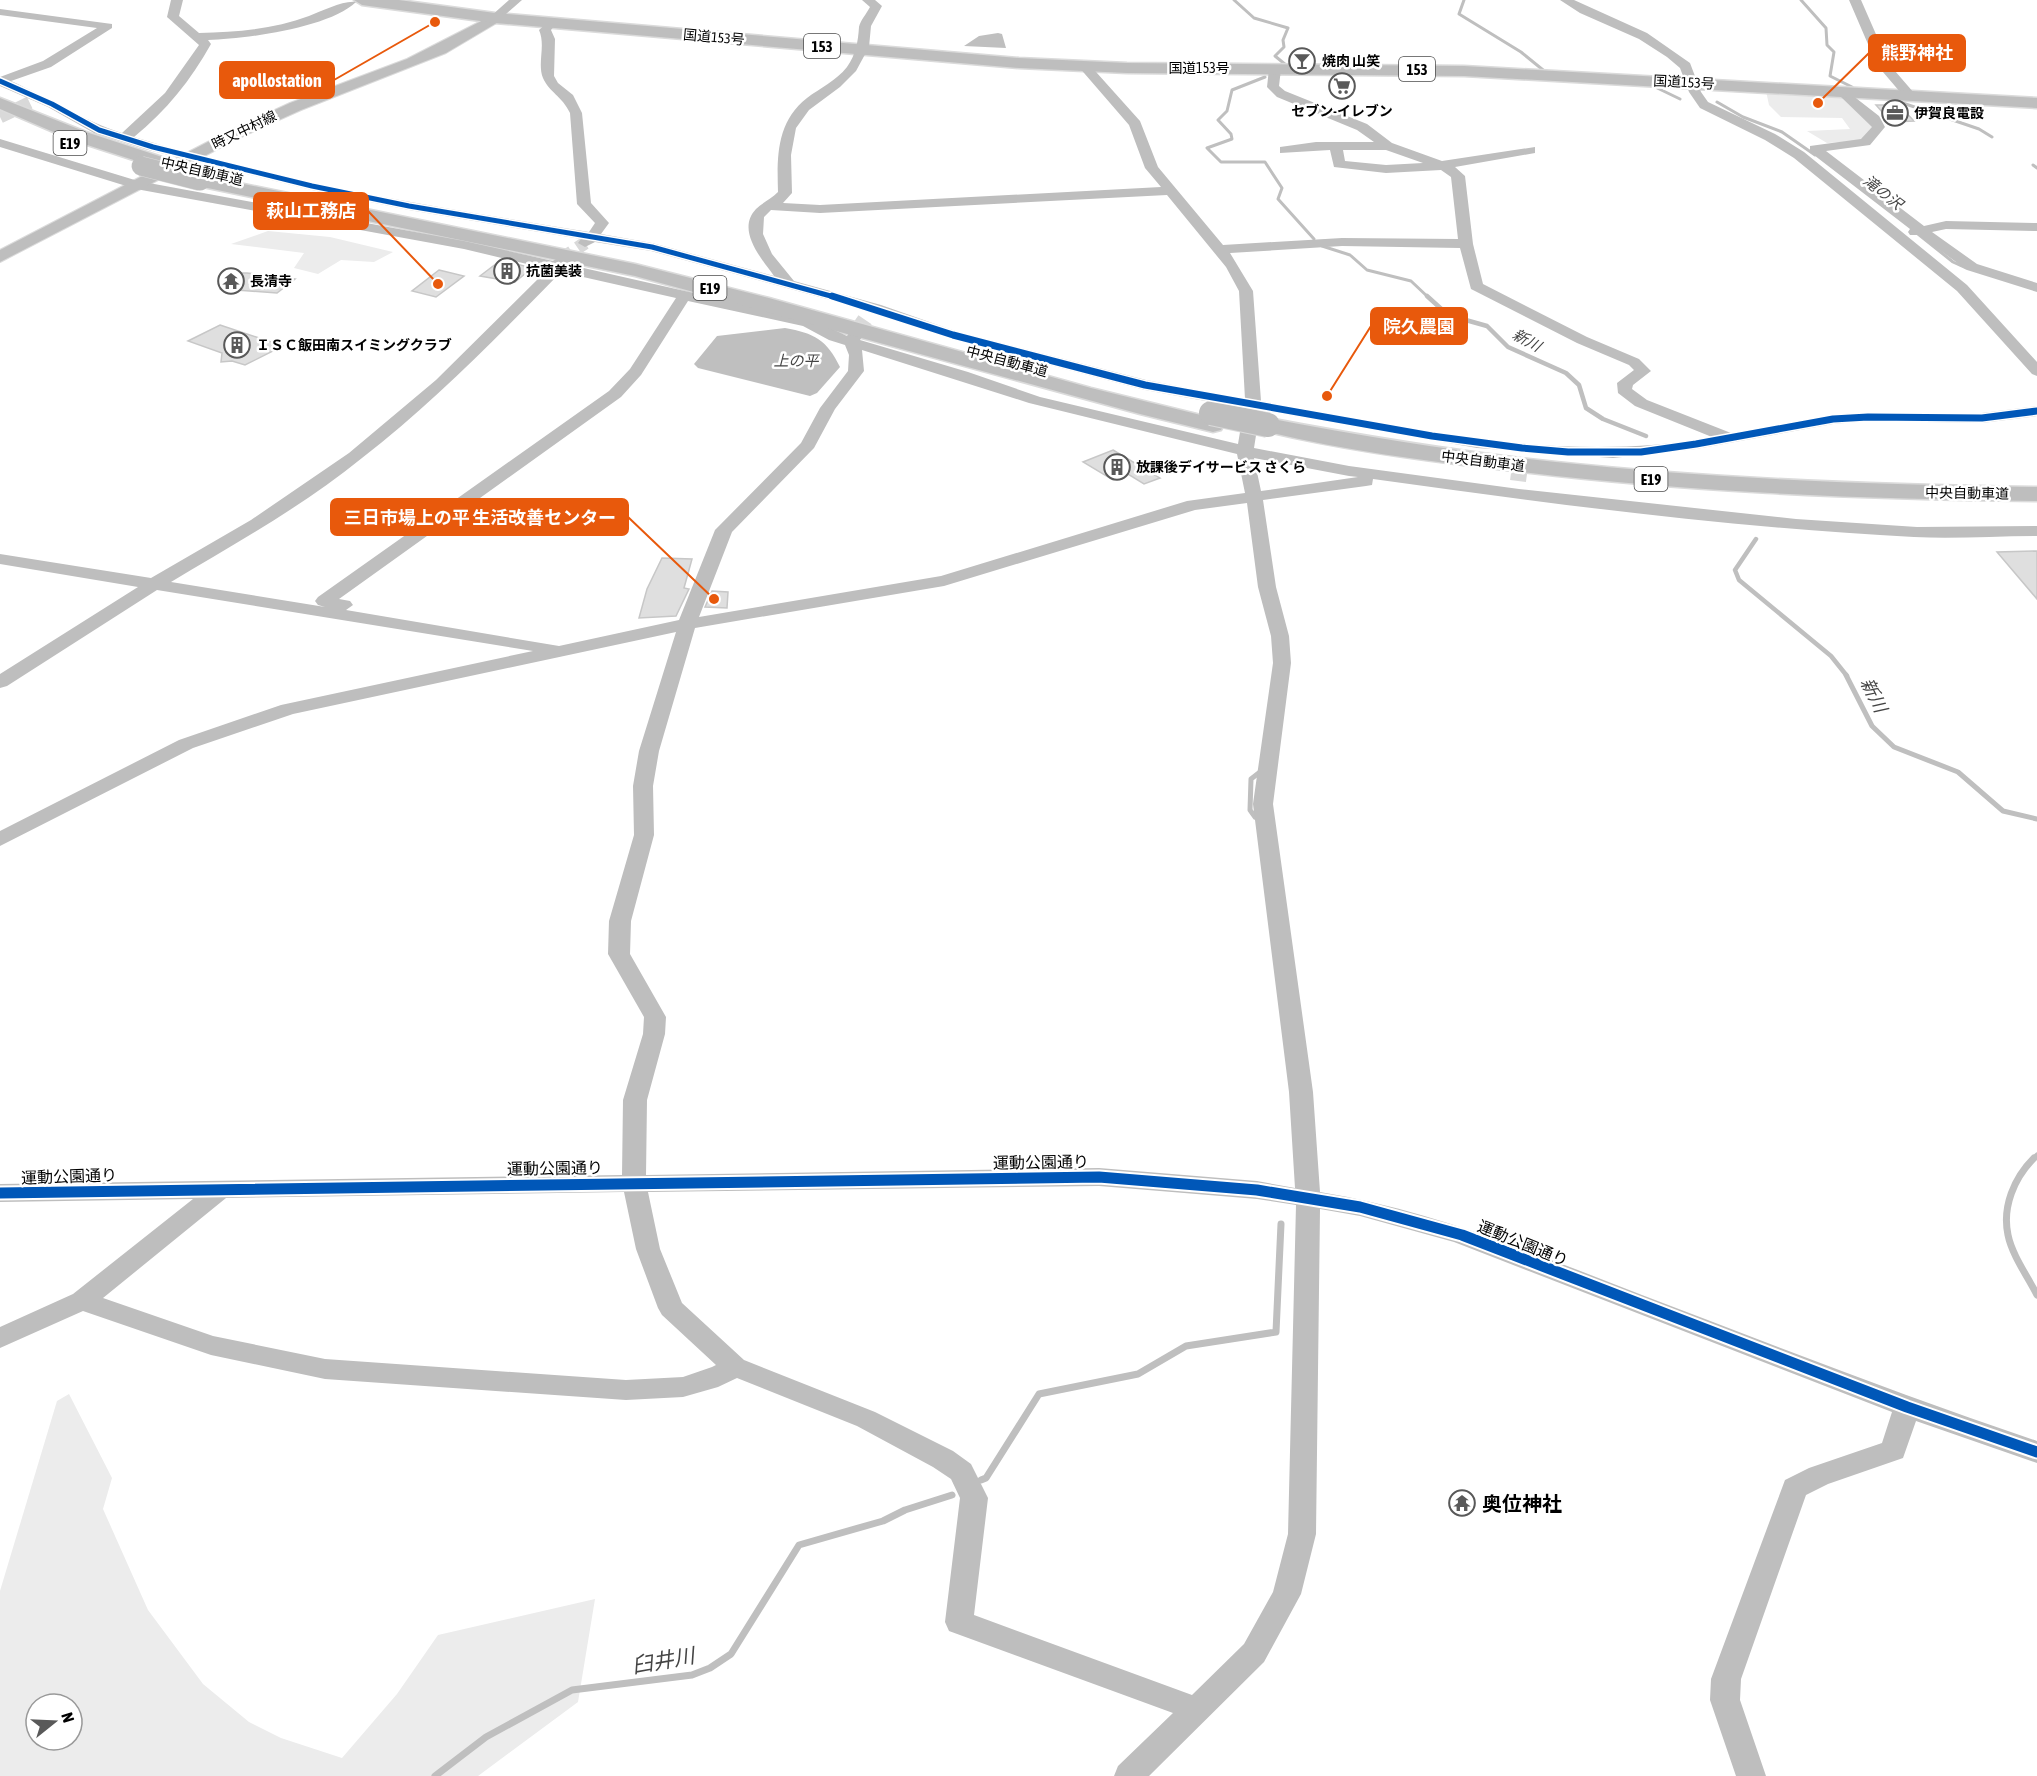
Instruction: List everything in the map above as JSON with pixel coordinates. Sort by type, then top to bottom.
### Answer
[{"type":"highway","name":"国道153号","points":[[356,1],[495,18],[1084,66],[1413,69],[2037,103]]},
{"type":"highway","name":"中央自動車道","points":[[0,103],[148,164]]},
{"type":"highway","name":"中央自動車道","points":[[0,114],[64,141],[148,164],[637,270],[778,306],[1087,395],[1473,470],[1636,488],[1762,497],[2037,503]]},
{"type":"highway","name":"中央自動車道","points":[[1269,431],[1556,470],[1738,486],[2037,494]]},
{"type":"highway","points":[[1842,490],[2037,488]]},
{"type":"highway","points":[[1940,502],[1989,509],[2037,510]]},
{"type":"main road","name":"時又中村線","points":[[0,257],[191,156],[300,105],[420,61],[455,44],[495,18]]},
{"type":"street","points":[[124,138],[150,119],[154,111],[171,98],[191,70],[205,44],[172,17],[177,0]]},
{"type":"street","points":[[495,18],[516,0]]},
{"type":"street","points":[[790,286],[766,256],[757,235],[757,216],[785,193],[785,146],[793,122],[802,107],[843,78],[863,49],[867,32],[865,26],[876,6],[867,0]]},
{"type":"street","points":[[1566,0],[1584,11],[1643,36],[1671,54],[1686,66],[1691,83],[1704,105],[1784,145],[1900,232],[1962,288],[2037,371]]},
{"type":"street","points":[[1855,0],[1883,65],[1910,96]]},
{"type":"street","points":[[195,37],[255,35],[295,26],[356,1]]},
{"type":"street","points":[[0,12],[108,26],[47,64],[0,81]]},
{"type":"street","points":[[548,26],[545,30],[549,39],[548,76],[553,85],[569,98],[576,113],[584,204],[602,223],[590,239]]},
{"type":"street","points":[[1084,66],[1135,124],[1152,168],[1233,266],[1246,291],[1253,404],[1245,451],[1247,470],[1254,495],[1267,587],[1280,636],[1282,663],[1263,804],[1301,1092],[1308,1198],[1302,1534],[1287,1594],[1254,1653],[1129,1776]]},
{"type":"street","points":[[1283,69],[1273,87],[1281,94],[1362,127],[1387,146],[1442,166],[1458,176],[1466,244],[1476,286],[1582,340],[1634,362],[1643,371],[1625,383],[1624,390],[1641,403],[1731,439]]},
{"type":"street","points":[[0,81],[99,130],[312,186],[590,239],[652,247],[953,335],[1145,385],[1238,404],[1253,404],[1523,454],[1650,451],[1731,439],[1833,419],[1976,418],[2037,411]]},
{"type":"street","points":[[1843,92],[1874,119],[1879,127],[1865,142],[1815,149],[1921,231],[1972,267],[2037,288]]},
{"type":"street","points":[[1285,150],[1336,146],[1387,146]]},
{"type":"street","points":[[1336,146],[1339,164],[1395,168],[1442,166],[1530,150]]},
{"type":"street","points":[[4,147],[136,185],[559,264],[808,323],[834,337],[853,337],[1035,400],[1245,451],[1391,478],[1518,487],[1796,524],[1917,532],[2037,531]]},
{"type":"street","points":[[771,206],[820,209],[1169,191]]},
{"type":"street","points":[[1900,232],[1921,231],[1946,225],[2037,227]]},
{"type":"street","points":[[1218,250],[1332,241],[1409,240],[1466,244]]},
{"type":"street","points":[[0,682],[156,583],[257,524],[355,456],[442,383],[559,264]]},
{"type":"street","points":[[385,620],[381,614],[324,601],[615,394],[636,372],[685,295]]},
{"type":"street","points":[[853,337],[857,355],[856,371],[828,408],[801,453],[724,530],[687,624],[642,786],[644,835],[620,921],[619,954],[655,1017],[654,1034],[635,1100],[634,1182],[648,1249],[671,1308],[735,1367],[866,1419],[943,1459],[961,1472],[974,1498],[959,1622],[1196,1709]]},
{"type":"street","points":[[0,840],[34,820],[186,744],[258,717],[687,624],[944,581],[1193,505],[1391,478]]},
{"type":"street","points":[[0,559],[564,651]]},
{"type":"street","name":"運動公園通り","points":[[0,1193],[1099,1177],[1257,1190],[1360,1207],[1462,1236],[1907,1407],[2036,1452]]},
{"type":"street","points":[[0,1338],[82,1301],[223,1188]]},
{"type":"street","points":[[82,1301],[211,1345],[325,1370],[626,1390],[675,1390],[714,1380],[735,1367]]},
{"type":"street","points":[[1751,1776],[1725,1700],[1726,1679],[1795,1488],[1813,1476],[1871,1462],[1893,1450],[1907,1407]]},
{"type":"shaded area","points":[[1766,91],[1840,95],[1875,127],[1862,141],[1827,143],[1807,131],[1850,129],[1842,118],[1781,117],[1769,105]]},
{"type":"shaded area","points":[[268,231],[330,237],[393,252],[374,262],[341,260],[318,274],[294,268],[304,253],[231,244]]},
{"type":"shaded area","points":[[69,1394],[112,1478],[103,1509],[148,1610],[203,1684],[249,1722],[281,1738],[342,1758],[397,1694],[438,1635],[595,1599],[578,1702],[478,1776],[0,1776],[0,1591],[57,1401]]},
{"type":"water","points":[[1002,34],[1006,48],[964,46],[979,36]]},
{"type":"water","name":"上の平","points":[[785,328],[804,332],[819,339],[830,350],[840,367],[817,393],[810,396],[698,368],[694,364],[717,336]]},
{"type":"building","name":"伊賀良電設","points":[[1876,105],[1899,105],[1914,121],[1891,122]]},
{"type":"building","name":"抗菌美装","points":[[501,260],[532,268],[515,282],[480,276]]},
{"type":"building","points":[[439,270],[464,276],[436,297],[412,291]]},
{"type":"building","name":"長清寺","points":[[240,273],[295,279],[277,293],[221,289]]},
{"type":"building","name":"ＩＳＣ飯田南スイミングクラブ","points":[[220,325],[283,346],[245,365],[232,361],[221,362],[222,353],[188,341]]},
{"type":"building","name":"放課後デイサービス さくら","points":[[1113,450],[1160,478],[1144,484],[1128,474],[1113,480],[1083,462]]},
{"type":"building","points":[[2037,551],[2037,599],[1997,552]]},
{"type":"building","points":[[662,558],[692,559],[684,588],[689,589],[676,616],[639,618],[647,589]]},
{"type":"building","points":[[712,591],[728,592],[727,608],[705,607]]},
{"type":"waterway","name":"新川","points":[[1234,0],[1254,18],[1288,28],[1283,40],[1284,47],[1275,56],[1286,65],[1287,71],[1279,75]]},
{"type":"waterway","name":"滝の沢","points":[[1464,0],[1459,14],[1521,52],[1548,74]]},
{"type":"waterway","points":[[1801,0],[1826,28],[1827,45],[1834,52],[1830,76],[1852,87]]},
{"type":"waterway","name":"新川","points":[[1265,77],[1232,90],[1227,111],[1218,120],[1231,134],[1232,139],[1207,148],[1221,162],[1265,162],[1282,188],[1278,199],[1314,239]]},
{"type":"waterway","name":"滝の沢","points":[[1651,85],[1680,99]]},
{"type":"waterway","points":[[1891,99],[1979,129],[1992,137]]},
{"type":"waterway","name":"滝の沢","points":[[1717,102],[1743,117],[1782,132],[1815,155]]},
{"type":"waterway","points":[[2033,165],[2037,168]]},
{"type":"waterway","name":"滝の沢","points":[[1918,234],[1953,262],[1966,268]]},
{"type":"waterway","name":"新川","points":[[1322,246],[1350,255],[1367,270],[1411,281],[1429,298]]},
{"type":"waterway","name":"新川","points":[[1427,296],[1448,315],[1487,326],[1508,347],[1566,373],[1579,385],[1586,408],[1603,419],[1646,436]]},
{"type":"waterway","name":"新川","points":[[1756,539],[1735,570],[1739,580],[1831,656],[1847,676]]},
{"type":"waterway","name":"新川","points":[[1846,675],[1872,726],[1894,747],[1958,772],[2003,811],[2037,819]]},
{"type":"waterway","points":[[1255,817],[1250,810],[1251,779],[1260,772]]},
{"type":"waterway","name":"新川","points":[[2034,1158],[2037,1155]]},
{"type":"waterway","name":"新川","points":[[2034,1158],[2015,1184],[2008,1204],[2007,1224],[2013,1250],[2037,1295]]},
{"type":"waterway","points":[[981,1480],[986,1478],[1039,1394],[1138,1374],[1186,1346],[1276,1332],[1281,1224]]},
{"type":"waterway","name":"臼井川","points":[[435,1776],[486,1737],[572,1690],[692,1675],[710,1668],[731,1654],[799,1545],[883,1521],[905,1510],[952,1495]]},
{"type":"tunnel","points":[[0,117],[31,102]]},
{"type":"tunnel","points":[[561,259],[585,243]]},
{"type":"tunnel","points":[[856,333],[869,314]]},
{"type":"tunnel","points":[[1518,481],[1521,459]]},
{"type":"cycle path","points":[[0,81],[52,104],[99,130],[153,147],[312,186],[409,206],[652,247],[876,308],[953,335],[1145,385],[1387,429],[1522,448],[1613,453],[1669,449],[1805,423],[1851,417],[1982,418],[2037,411]]},
{"type":"cycle path","points":[[0,1193],[1099,1177],[1257,1190],[1360,1207],[1462,1235],[1907,1407],[2037,1452]]},
{"type":"place","name":"apollostation","points":[[435,22]]},
{"type":"place","name":"焼肉 山笑","points":[[1302,61]]},
{"type":"place","name":"セブン-イレブン","points":[[1342,86]]},
{"type":"place","name":"熊野神社","points":[[1818,103]]},
{"type":"place","name":"伊賀良電設","points":[[1895,113]]},
{"type":"place","name":"抗菌美装","points":[[507,271]]},
{"type":"place","name":"長清寺","points":[[231,281]]},
{"type":"place","name":"萩山工務店","points":[[438,284]]},
{"type":"place","name":"ＩＳＣ飯田南スイミングクラブ","points":[[237,345]]},
{"type":"place","name":"院久農園","points":[[1327,396]]},
{"type":"place","name":"放課後デイサービス さくら","points":[[1117,467]]},
{"type":"place","name":"三日市場上の平 生活改善センター","points":[[714,599]]},
{"type":"place","name":"奥位神社","points":[[1462,1503]]}]
